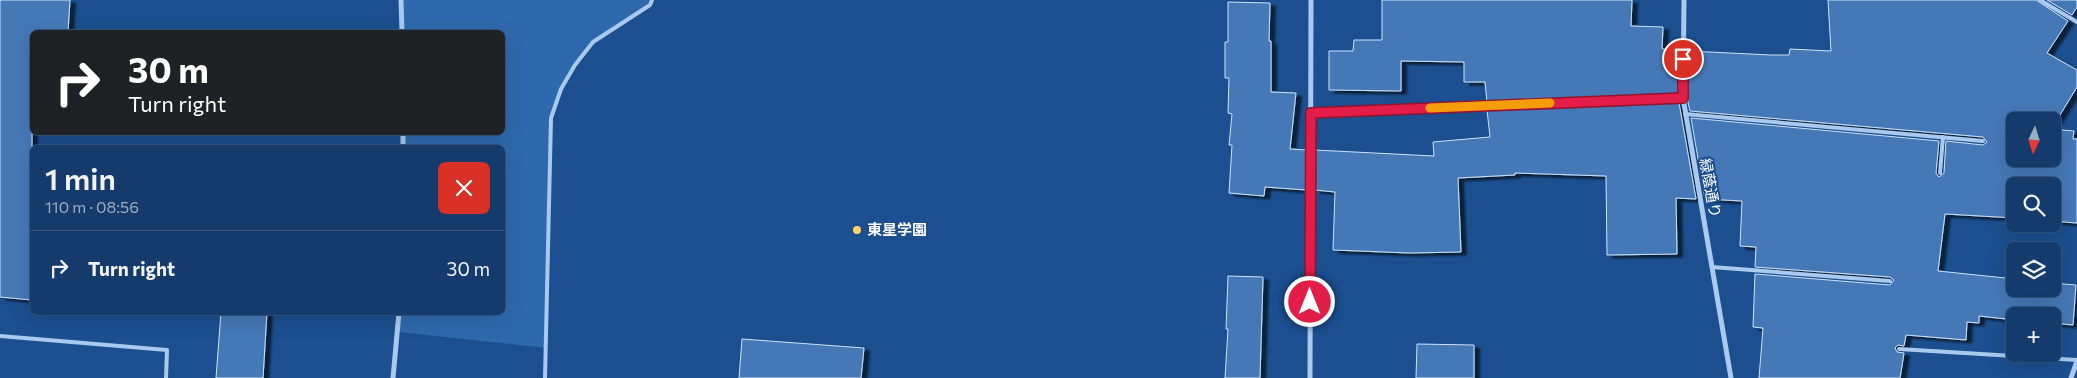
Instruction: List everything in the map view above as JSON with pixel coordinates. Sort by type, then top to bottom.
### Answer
[{"type":"street","points":[[401,0],[402,30]]},
{"type":"street","points":[[1310,378],[1311,0]]},
{"type":"street","name":"緑蔭通り","points":[[1684,0],[1683,98],[1731,378]]},
{"type":"street","points":[[1311,113],[1683,98]]},
{"type":"street","points":[[393,378],[399,315]]},
{"type":"street","points":[[2071,378],[2077,360]]},
{"type":"lane","points":[[545,378],[551,118],[561,89],[575,65],[593,42],[642,11],[650,5],[652,0]]},
{"type":"lane","points":[[2040,0],[2077,22]]},
{"type":"lane","points":[[1685,114],[1984,141]]},
{"type":"lane","points":[[1940,173],[1943,137]]},
{"type":"lane","points":[[1712,267],[1890,281]]},
{"type":"lane","points":[[0,336],[167,350],[166,378]]},
{"type":"lane","points":[[1899,349],[2077,360]]},
{"type":"shaded area","points":[[401,0],[652,0],[650,5],[604,33],[585,51],[568,78],[551,118],[546,348],[399,332],[399,315],[505,315],[505,145],[403,145],[403,135],[505,135],[505,30],[402,30]]},
{"type":"building","points":[[0,0],[70,0],[68,30],[30,30],[30,135],[32,135],[32,145],[30,145],[30,300],[0,297]]},
{"type":"building","points":[[1382,0],[1632,0],[1631,26],[1663,27],[1662,49],[1679,50],[1679,94],[1487,102],[1485,82],[1464,82],[1464,62],[1401,61],[1401,91],[1329,90],[1329,51],[1353,51],[1354,40],[1382,40]]},
{"type":"building","points":[[1828,0],[2036,0],[2068,21],[2047,53],[2077,70],[2077,87],[2061,113],[2006,112],[2006,168],[2061,168],[2061,130],[2074,131],[2073,139],[2077,139],[2077,223],[2061,222],[2061,177],[2006,177],[2006,217],[1945,214],[1938,271],[2006,278],[2006,297],[2061,297],[2061,284],[2076,285],[2073,325],[2061,324],[2061,307],[2006,307],[2006,319],[1979,316],[1979,323],[1967,322],[1966,340],[1906,335],[1904,346],[1898,345],[1895,348],[1897,352],[1904,353],[1900,378],[1759,378],[1763,328],[1753,327],[1755,274],[1890,285],[1894,280],[1890,277],[1755,267],[1756,247],[1740,246],[1742,201],[1705,199],[1691,118],[1939,141],[1936,173],[1939,177],[1944,173],[1946,141],[1983,145],[1987,142],[1983,137],[1690,111],[1687,98],[1688,51],[1789,55],[1790,49],[1831,51]]},
{"type":"building","points":[[2047,0],[2077,0],[2077,7],[2072,15]]},
{"type":"building","points":[[1228,2],[1270,3],[1271,92],[1296,93],[1290,149],[1306,150],[1306,190],[1265,187],[1264,196],[1229,193],[1232,145],[1229,145],[1232,114],[1228,113],[1229,78],[1225,78],[1225,42],[1228,42]]},
{"type":"building","points":[[1679,103],[1696,199],[1676,198],[1677,254],[1607,255],[1606,176],[1515,173],[1515,175],[1458,178],[1461,252],[1409,253],[1333,250],[1335,192],[1315,190],[1315,150],[1434,156],[1433,142],[1490,137],[1487,110]]},
{"type":"building","points":[[1228,276],[1263,277],[1260,378],[1225,378],[1228,329],[1226,329]]},
{"type":"building","points":[[221,315],[267,315],[263,378],[216,378]]},
{"type":"building","points":[[742,339],[864,348],[861,378],[739,378]]},
{"type":"building","points":[[1417,344],[1474,345],[1474,378],[1416,378]]},
{"type":"slow traffic","points":[[1430,108],[1550,103]]},
{"type":"place","name":"東星学園","points":[[857,230]]},
{"type":"route","points":[[1310,302],[1311,113],[1683,98],[1683,59]]}]
